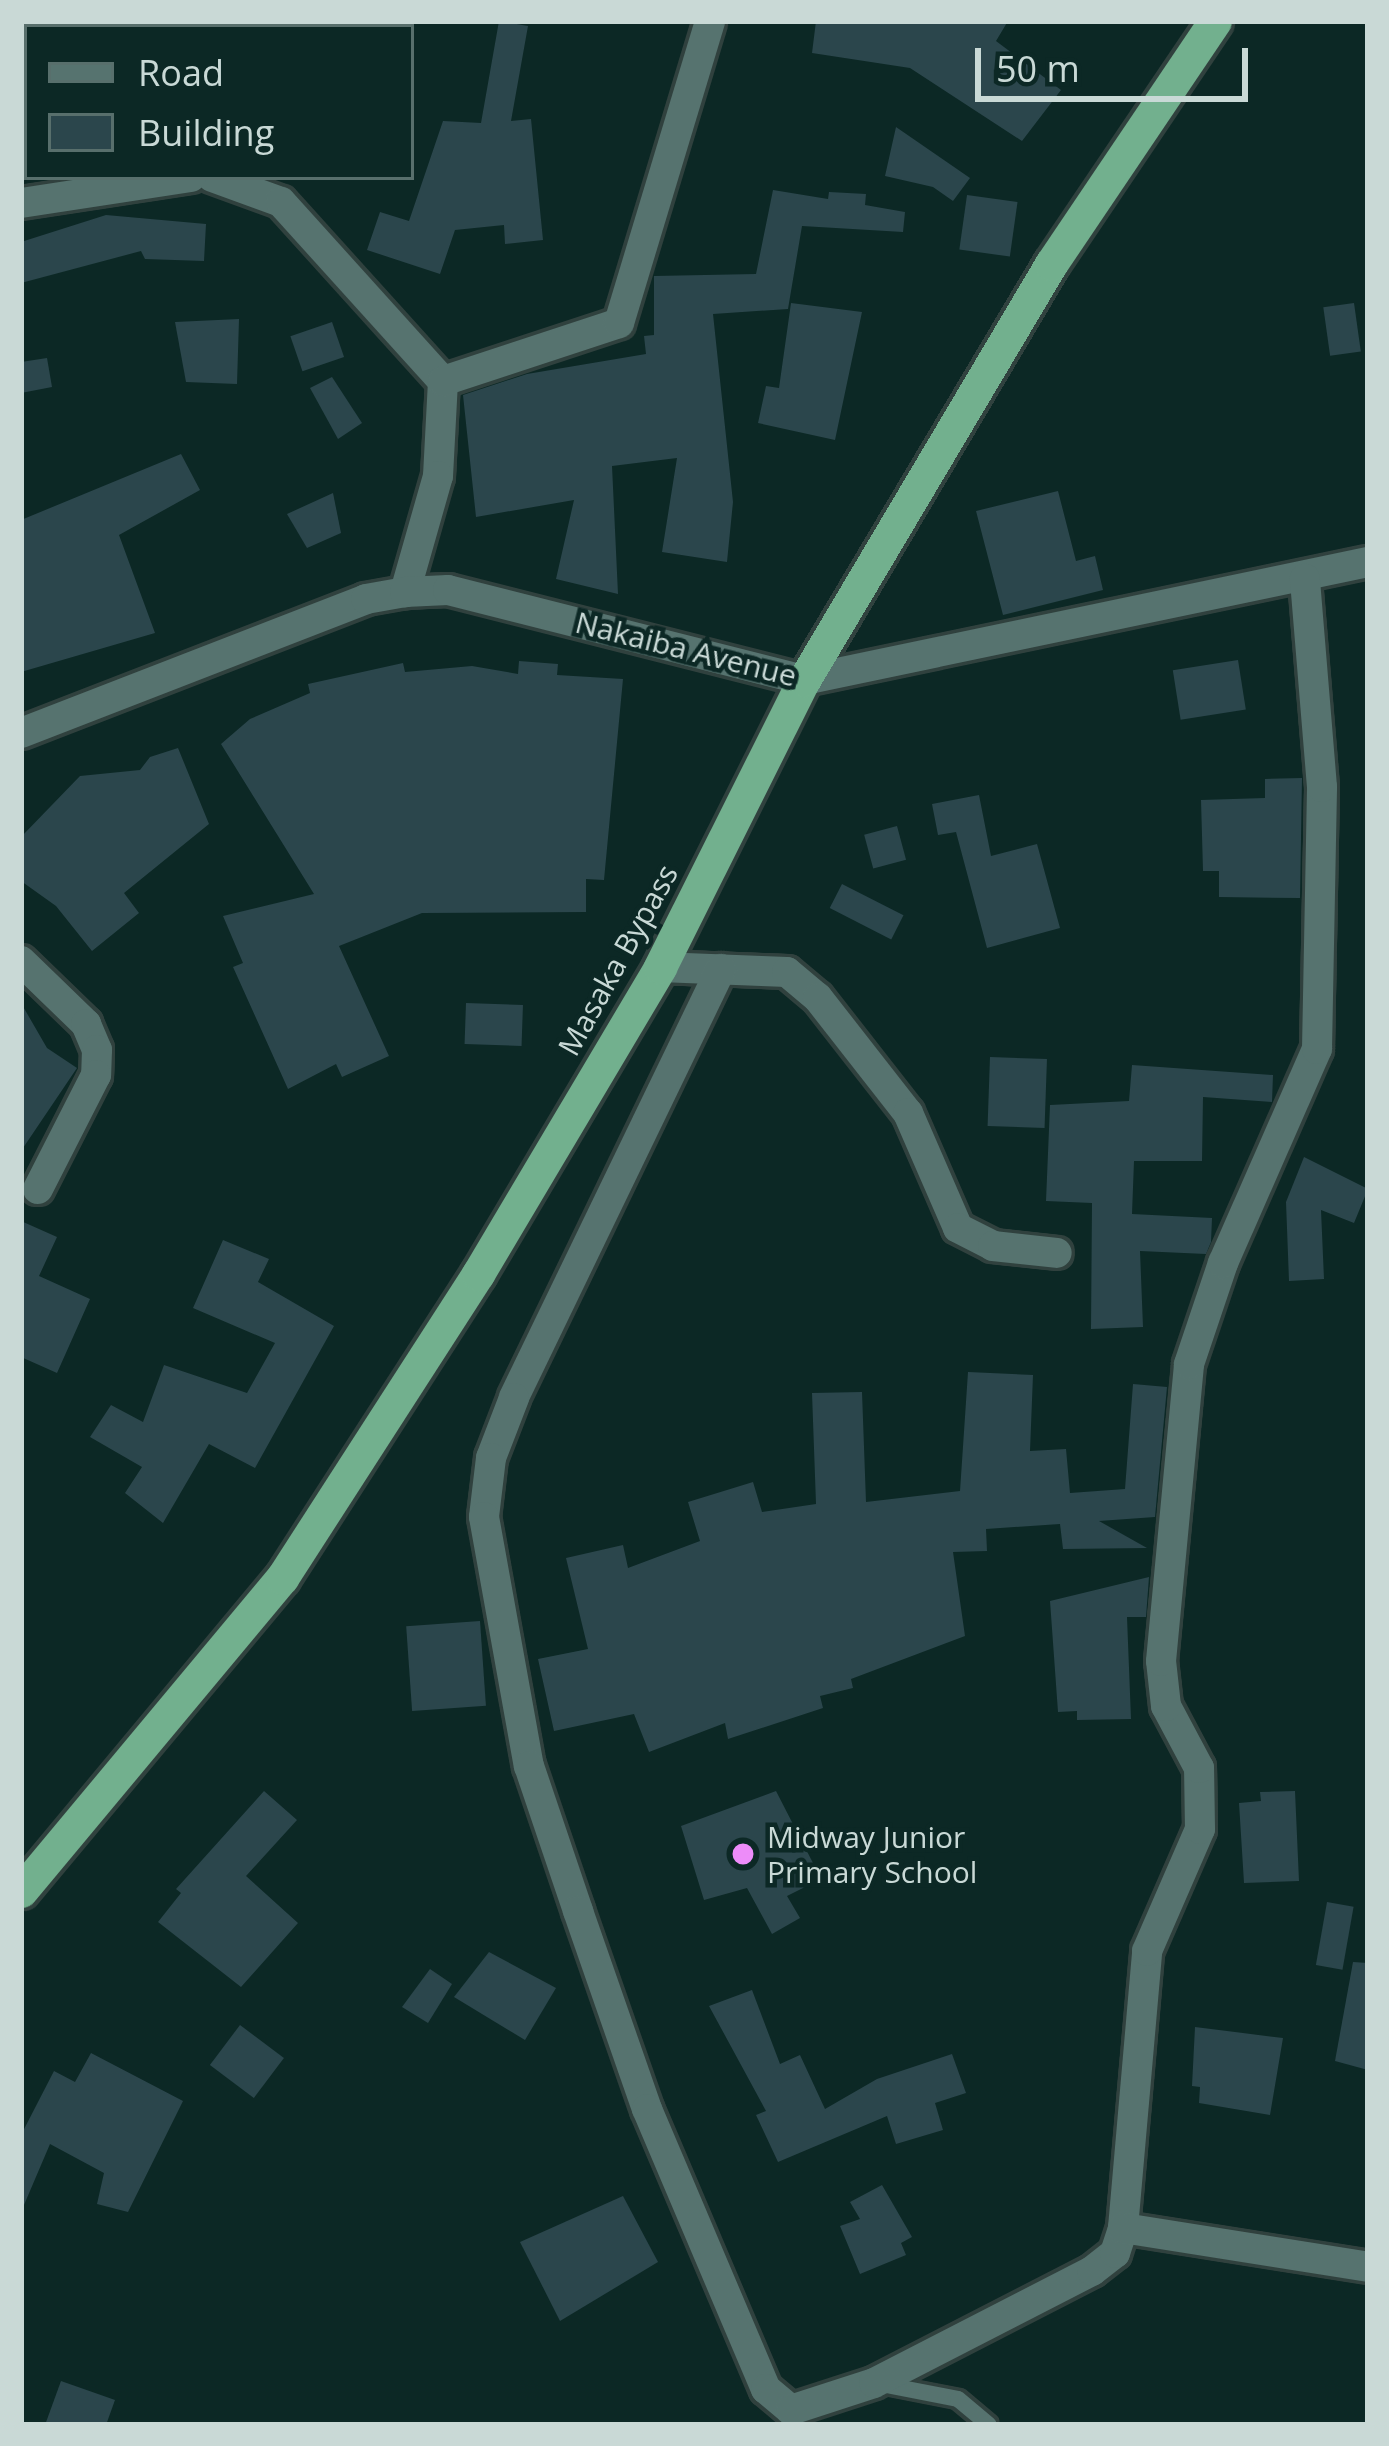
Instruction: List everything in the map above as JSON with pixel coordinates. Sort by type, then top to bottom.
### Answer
[{"type":"highway","name":"Masaka Bypass","points":[[21,1891],[282,1578],[478,1274],[660,967],[804,680],[1051,264],[1215,21]]},
{"type":"street","points":[[443,381],[619,323],[710,21]]},
{"type":"street","points":[[21,203],[171,180]]},
{"type":"street","points":[[220,180],[281,202],[443,381],[438,476],[405,592]]},
{"type":"street","name":"Nakaiba Avenue","points":[[21,733],[366,599],[405,592],[448,590],[804,680],[1368,562]]},
{"type":"street","points":[[721,969],[514,1398],[491,1458],[484,1517],[530,1766],[647,2109],[766,2389],[791,2410],[874,2383],[1092,2271],[1115,2253],[1124,2228],[1147,1951],[1199,1829],[1199,1768],[1166,1706],[1161,1661],[1189,1364],[1232,1242],[1317,1049],[1322,788],[1304,578]]},
{"type":"street","points":[[21,961],[86,1024],[97,1051],[96,1075],[38,1189]]},
{"type":"street","points":[[660,967],[787,971],[818,998],[908,1113],[958,1228],[972,1240],[1057,1253]]},
{"type":"street","points":[[1124,2228],[1368,2267]]},
{"type":"lane","points":[[874,2383],[958,2399],[989,2425]]},
{"type":"building","points":[[499,21],[528,26],[511,121],[531,119],[543,240],[505,244],[504,225],[455,230],[440,274],[367,250],[380,212],[409,221],[443,121],[481,123]]},
{"type":"building","points":[[816,21],[1008,21],[996,41],[1061,90],[1022,141],[910,68],[812,53]]},
{"type":"building","points":[[896,127],[970,178],[953,201],[933,187],[885,176]]},
{"type":"building","points":[[773,190],[828,199],[829,192],[866,194],[865,205],[905,212],[903,232],[802,226],[788,309],[713,314],[733,502],[727,562],[662,552],[677,458],[612,466],[618,594],[556,579],[574,500],[476,517],[463,395],[527,374],[646,354],[644,336],[654,335],[654,276],[756,274]]},
{"type":"building","points":[[967,195],[1018,202],[1010,257],[959,249]]},
{"type":"building","points":[[106,215],[206,224],[204,261],[145,259],[141,251],[21,283],[21,242]]},
{"type":"building","points":[[791,303],[862,312],[835,440],[758,423],[766,386],[779,388]]},
{"type":"building","points":[[1354,303],[1361,352],[1330,356],[1323,307]]},
{"type":"building","points":[[239,319],[237,384],[186,382],[175,322]]},
{"type":"building","points":[[332,322],[344,357],[302,371],[290,336]]},
{"type":"building","points":[[47,358],[52,387],[21,393],[21,362]]},
{"type":"building","points":[[332,377],[362,423],[338,439],[310,388]]},
{"type":"building","points":[[181,454],[200,490],[119,535],[155,633],[21,672],[21,520]]},
{"type":"building","points":[[1058,491],[1076,561],[1095,556],[1103,590],[1003,615],[976,511]]},
{"type":"building","points":[[333,493],[341,533],[307,548],[287,514]]},
{"type":"building","points":[[1238,660],[1246,709],[1181,720],[1173,670]]},
{"type":"building","points":[[519,661],[558,664],[557,675],[623,679],[604,880],[586,879],[586,912],[422,913],[339,946],[389,1056],[342,1077],[336,1064],[288,1089],[233,967],[243,963],[223,916],[314,894],[221,744],[250,719],[310,693],[308,684],[403,663],[405,672],[472,666],[518,674]]},
{"type":"building","points":[[178,748],[209,824],[124,893],[139,913],[92,951],[56,906],[21,881],[21,837],[80,776],[140,770],[150,757]]},
{"type":"building","points":[[1302,778],[1300,898],[1219,897],[1219,871],[1203,871],[1201,800],[1265,798],[1265,779]]},
{"type":"building","points":[[979,795],[991,856],[1037,844],[1060,928],[987,948],[956,832],[938,835],[932,804]]},
{"type":"building","points":[[897,826],[906,860],[873,869],[864,835]]},
{"type":"building","points":[[842,884],[903,915],[891,939],[830,908]]},
{"type":"building","points":[[21,1003],[47,1048],[77,1068],[21,1151]]},
{"type":"building","points":[[466,1003],[523,1005],[522,1046],[465,1044]]},
{"type":"building","points":[[990,1057],[1047,1059],[1045,1128],[988,1126]]},
{"type":"building","points":[[1132,1065],[1273,1075],[1272,1102],[1203,1097],[1202,1161],[1134,1161],[1132,1214],[1212,1218],[1211,1242],[1206,1254],[1140,1251],[1143,1327],[1091,1329],[1092,1203],[1046,1201],[1050,1105],[1129,1101]]},
{"type":"building","points":[[1304,1157],[1368,1189],[1354,1223],[1321,1210],[1324,1279],[1289,1281],[1286,1202]]},
{"type":"building","points":[[21,1221],[57,1237],[39,1276],[90,1299],[57,1373],[21,1357]]},
{"type":"building","points":[[223,1240],[269,1259],[258,1282],[334,1326],[255,1468],[209,1444],[163,1523],[125,1493],[142,1467],[90,1437],[111,1405],[143,1422],[164,1365],[247,1393],[275,1343],[193,1308]]},
{"type":"building","points":[[968,1372],[1033,1375],[1030,1451],[1066,1449],[1070,1493],[1125,1489],[1133,1384],[1167,1387],[1155,1517],[1099,1521],[1147,1548],[1063,1549],[1060,1524],[986,1529],[987,1551],[953,1552],[965,1636],[851,1679],[853,1688],[820,1696],[823,1708],[728,1739],[725,1723],[649,1752],[634,1714],[554,1731],[538,1659],[588,1649],[566,1558],[623,1545],[628,1568],[700,1541],[688,1502],[753,1482],[762,1512],[816,1504],[812,1393],[862,1392],[866,1502],[960,1491]]},
{"type":"building","points":[[1149,1577],[1146,1617],[1127,1617],[1131,1719],[1077,1720],[1077,1711],[1058,1712],[1050,1601]]},
{"type":"building","points":[[480,1621],[486,1706],[412,1711],[406,1626]]},
{"type":"building","points":[[264,1791],[297,1820],[246,1876],[298,1923],[241,1987],[158,1922],[181,1893],[176,1889]]},
{"type":"building","points":[[776,1791],[813,1863],[801,1869],[813,1883],[787,1896],[800,1918],[772,1934],[747,1888],[704,1900],[681,1826]]},
{"type":"building","points":[[1295,1791],[1299,1881],[1244,1883],[1239,1803],[1261,1801],[1260,1792]]},
{"type":"building","points":[[1327,1902],[1354,1907],[1342,1970],[1316,1965]]},
{"type":"building","points":[[489,1952],[556,1988],[525,2040],[454,1997]]},
{"type":"building","points":[[1353,1962],[1368,1963],[1368,2070],[1335,2061]]},
{"type":"building","points":[[430,1969],[452,1984],[428,2023],[402,2007]]},
{"type":"building","points":[[752,1990],[780,2064],[800,2055],[825,2109],[877,2079],[952,2054],[966,2093],[935,2103],[943,2130],[896,2144],[887,2116],[778,2162],[756,2115],[766,2111],[709,2006]]},
{"type":"building","points":[[240,2025],[284,2058],[254,2098],[210,2065]]},
{"type":"building","points":[[1195,2027],[1283,2038],[1270,2115],[1199,2103],[1200,2087],[1192,2086]]},
{"type":"building","points":[[91,2053],[183,2101],[128,2212],[97,2204],[104,2173],[50,2144],[21,2212],[21,2135],[54,2071],[75,2082]]},
{"type":"building","points":[[882,2185],[912,2237],[901,2243],[906,2255],[860,2274],[840,2226],[860,2219],[850,2202]]},
{"type":"building","points":[[623,2196],[658,2262],[560,2321],[520,2242]]},
{"type":"building","points":[[61,2381],[115,2400],[106,2425],[45,2425]]},
{"type":"place","name":"Midway Junior Primary School","points":[[743,1854]]}]
